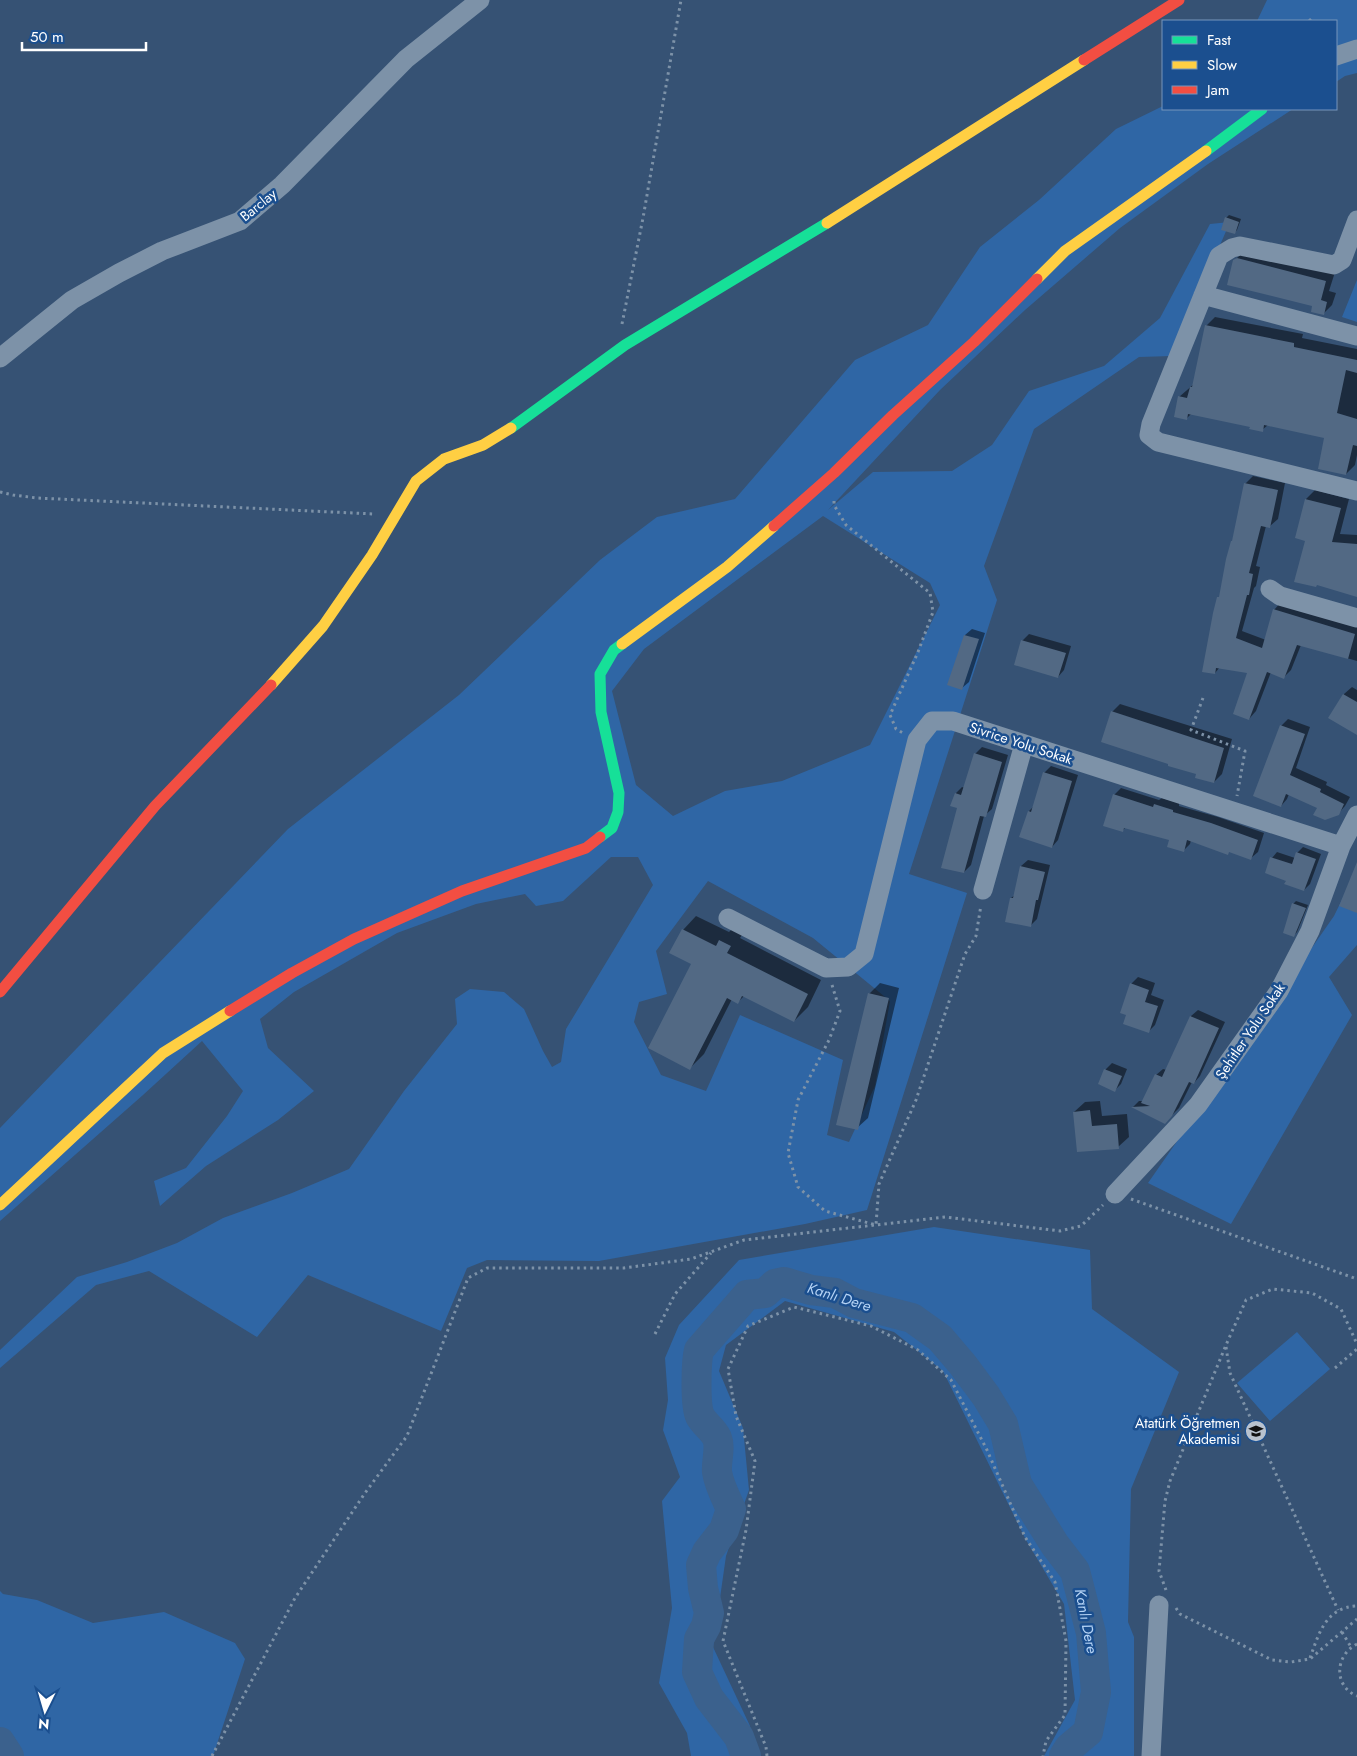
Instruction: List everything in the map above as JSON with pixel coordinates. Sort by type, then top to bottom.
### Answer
[{"type":"street","name":"Barclay","points":[[0,358],[72,300],[119,273],[162,252],[240,221],[282,185],[406,59],[480,0]]},
{"type":"street","points":[[0,992],[155,806],[292,662],[323,626],[372,555],[416,481],[444,459],[483,446],[523,420],[625,345],[816,229],[1178,0]]},
{"type":"street","points":[[1337,56],[1357,49]]},
{"type":"street","points":[[0,1205],[163,1053],[292,974],[354,939],[462,891],[586,848],[612,828],[618,812],[619,793],[601,712],[600,674],[614,650],[727,567],[834,474],[893,415],[974,342],[1065,251],[1261,110]]},
{"type":"street","points":[[1357,220],[1342,260],[1334,264],[1240,246],[1232,248],[1219,256],[1150,424],[1149,435],[1158,442],[1357,491]]},
{"type":"street","points":[[1203,295],[1357,336]]},
{"type":"street","points":[[1270,589],[1280,596],[1357,618]]},
{"type":"street","name":"Sivrice Yolu Sokak","points":[[826,968],[848,967],[864,954],[917,740],[932,721],[953,722],[1341,846]]},
{"type":"street","points":[[984,890],[1024,744]]},
{"type":"street","name":"Şehitler Yolu Sokak","points":[[1115,1194],[1198,1105],[1279,991],[1310,931],[1341,846],[1357,815]]},
{"type":"street","points":[[728,918],[826,968]]},
{"type":"street","points":[[1151,1756],[1166,1601]]},
{"type":"path","points":[[625,345],[622,319],[643,218],[681,0]]},
{"type":"path","points":[[834,474],[834,505],[846,525],[930,593],[932,612],[918,652],[890,715],[896,729],[917,740]]},
{"type":"path","points":[[0,492],[36,498],[395,515]]},
{"type":"path","points":[[1203,698],[1191,730],[1245,752],[1235,812]]},
{"type":"path","points":[[876,1225],[880,1184],[916,1100],[965,954],[976,936],[984,890]]},
{"type":"path","points":[[826,968],[840,1011],[829,1040],[798,1100],[788,1153],[798,1187],[825,1211],[876,1225]]},
{"type":"path","points":[[212,1756],[295,1598],[365,1493],[407,1436],[468,1278],[487,1268],[624,1268],[692,1259],[744,1240],[945,1217],[1060,1230],[1081,1226],[1115,1194],[1357,1279]]},
{"type":"path","points":[[655,1334],[675,1294],[712,1251]]},
{"type":"path","points":[[1357,1344],[1341,1309],[1312,1293],[1274,1289],[1246,1300],[1170,1481],[1164,1501],[1159,1571],[1166,1601],[1180,1614],[1272,1660],[1291,1662],[1310,1659],[1357,1619]]},
{"type":"path","points":[[767,1756],[762,1738],[723,1641],[746,1530],[755,1462],[736,1416],[728,1369],[748,1326],[794,1307],[871,1326],[918,1350],[950,1380],[987,1450],[1025,1537],[1056,1582],[1066,1641],[1065,1716],[1046,1741],[1043,1756]]},
{"type":"path","points":[[1226,1345],[1230,1373],[1338,1610]]},
{"type":"path","points":[[1335,1368],[1357,1349]]},
{"type":"path","points":[[1310,1659],[1322,1626],[1338,1610],[1347,1606],[1357,1606]]},
{"type":"path","points":[[1342,1632],[1351,1647]]},
{"type":"path","points":[[1357,1644],[1344,1654],[1340,1662],[1341,1681],[1346,1688],[1357,1696]]},
{"type":"shaded area","points":[[1267,0],[1357,0],[1357,73],[1345,76],[1337,81],[1337,20],[1257,20]]},
{"type":"shaded area","points":[[1162,106],[1162,110],[1291,110],[1208,164],[1120,228],[1025,310],[940,390],[828,510],[873,472],[952,471],[992,445],[1029,391],[1104,366],[1160,318],[1210,224],[1230,222],[1172,356],[1139,357],[1034,429],[984,566],[997,600],[909,874],[967,893],[867,1210],[805,1224],[599,1261],[487,1260],[467,1268],[441,1331],[308,1275],[257,1337],[149,1271],[96,1285],[0,1368],[0,1350],[77,1277],[127,1262],[177,1243],[223,1218],[292,1193],[349,1169],[404,1091],[457,1024],[455,999],[470,989],[504,992],[524,1009],[552,1067],[561,1062],[566,1029],[653,885],[638,857],[611,857],[563,901],[536,906],[525,894],[476,904],[397,933],[294,992],[260,1019],[268,1048],[314,1091],[278,1120],[206,1166],[160,1206],[154,1181],[186,1168],[227,1116],[243,1091],[202,1041],[0,1221],[0,1128],[288,829],[459,695],[600,560],[657,517],[735,499],[855,360],[928,325],[980,247],[1039,200],[1116,129]],"holes":[[[823,516],[930,583],[940,605],[870,745],[782,781],[725,791],[673,816],[636,785],[612,691],[644,649]],[[708,881],[813,938],[890,1001],[875,1086],[849,1142],[827,1135],[843,1060],[740,1015],[706,1091],[661,1075],[634,1022],[639,1002],[667,994],[656,951]]]},
{"type":"shaded area","points":[[1357,280],[1357,322],[1342,317]]},
{"type":"shaded area","points":[[1357,869],[1357,945],[1329,977],[1352,1015],[1231,1224],[1148,1183],[1334,916]]},
{"type":"shaded area","points":[[934,1227],[1090,1250],[1092,1309],[1179,1372],[1131,1489],[1128,1622],[1134,1637],[1134,1756],[1044,1756],[1075,1700],[1064,1604],[1026,1540],[943,1371],[894,1332],[785,1301],[726,1345],[719,1371],[743,1428],[749,1490],[726,1556],[713,1647],[750,1726],[754,1756],[691,1756],[687,1733],[659,1683],[672,1608],[662,1501],[680,1477],[663,1430],[668,1400],[665,1358],[679,1325],[739,1260]]},
{"type":"shaded area","points":[[1297,1332],[1330,1369],[1270,1421],[1237,1383]]},
{"type":"shaded area","points":[[0,1591],[3,1594],[37,1600],[93,1623],[164,1612],[235,1643],[245,1659],[213,1756],[0,1756]]},
{"type":"building","points":[[1225,217],[1239,222],[1235,234],[1221,230]]},
{"type":"building","points":[[1237,258],[1326,281],[1321,300],[1327,302],[1324,315],[1311,312],[1312,306],[1227,285],[1233,260]]},
{"type":"building","points":[[1205,325],[1294,343],[1294,347],[1357,360],[1357,373],[1346,370],[1337,413],[1357,419],[1357,446],[1353,445],[1346,475],[1318,469],[1324,438],[1264,425],[1263,432],[1249,429],[1250,427],[1188,414],[1187,420],[1174,417],[1178,396],[1187,398],[1190,387],[1192,387]]},
{"type":"building","points":[[1244,483],[1278,490],[1270,528],[1261,526],[1249,573],[1253,574],[1249,595],[1247,595],[1236,638],[1262,648],[1273,609],[1355,634],[1348,659],[1297,645],[1284,679],[1267,672],[1249,720],[1233,714],[1247,673],[1216,668],[1215,674],[1202,672],[1213,613],[1217,597],[1219,597]]},
{"type":"building","points":[[1305,499],[1341,508],[1332,542],[1357,544],[1357,597],[1317,585],[1316,587],[1294,582],[1305,541],[1295,538]]},
{"type":"building","points":[[964,635],[979,639],[962,690],[947,685]]},
{"type":"building","points":[[1021,640],[1066,653],[1058,678],[1014,665]]},
{"type":"building","points":[[1343,694],[1357,702],[1357,735],[1328,718]]},
{"type":"building","points":[[1111,711],[1224,748],[1214,783],[1195,778],[1196,774],[1101,742]]},
{"type":"building","points":[[1280,725],[1305,734],[1290,775],[1321,789],[1320,792],[1344,804],[1339,815],[1325,820],[1313,815],[1317,808],[1286,794],[1281,807],[1253,796]]},
{"type":"building","points":[[974,753],[1002,762],[986,817],[980,816],[964,873],[941,868],[957,808],[950,806],[955,793],[961,795]]},
{"type":"building","points":[[1043,772],[1072,781],[1052,848],[1019,837],[1028,811],[1031,812]]},
{"type":"building","points":[[1113,794],[1153,807],[1154,804],[1173,810],[1173,812],[1258,840],[1251,860],[1229,852],[1228,855],[1187,840],[1184,852],[1167,847],[1169,840],[1124,828],[1123,832],[1103,826]]},
{"type":"building","points":[[1296,852],[1316,859],[1304,891],[1284,884],[1286,881],[1265,873],[1270,857],[1292,864]]},
{"type":"building","points":[[1357,862],[1357,913],[1339,906]]},
{"type":"building","points":[[1020,866],[1045,872],[1038,900],[1036,900],[1031,927],[1005,922],[1010,898],[1013,898]]},
{"type":"building","points":[[1292,903],[1306,908],[1294,937],[1283,933]]},
{"type":"building","points":[[682,929],[716,946],[719,940],[731,946],[727,953],[808,994],[794,1022],[742,996],[738,1004],[727,998],[690,1070],[648,1048],[691,964],[669,953]]},
{"type":"building","points":[[1130,983],[1149,990],[1145,1002],[1158,1006],[1149,1033],[1123,1024],[1126,1015],[1120,1013]]},
{"type":"building","points":[[868,993],[889,998],[858,1130],[836,1125]]},
{"type":"building","points":[[1190,1016],[1219,1028],[1194,1084],[1189,1082],[1172,1116],[1165,1124],[1131,1107],[1150,1106],[1141,1103],[1155,1074],[1162,1077]]},
{"type":"building","points":[[1104,1069],[1122,1076],[1115,1092],[1098,1084]]},
{"type":"building","points":[[1090,1110],[1092,1126],[1117,1124],[1119,1149],[1077,1152],[1073,1112]]},
{"type":"waterway","name":"Kanlı Dere","points":[[746,1756],[739,1737],[709,1698],[697,1672],[699,1639],[706,1626],[709,1613],[703,1588],[701,1565],[707,1552],[724,1530],[731,1509],[721,1487],[717,1472],[719,1446],[717,1438],[702,1419],[698,1410],[697,1364],[699,1350],[747,1295],[765,1293],[775,1284],[784,1282],[811,1290],[835,1293],[854,1303],[912,1318],[940,1338],[986,1396],[1003,1424],[1017,1484],[1055,1545],[1075,1571],[1091,1633],[1096,1692],[1088,1732],[1069,1748],[1064,1756]]},
{"type":"waterway","name":"Kanlı Dere","points":[[0,1742],[9,1756]]},
{"type":"traffic: fast","points":[[1206,151],[1261,110]]},
{"type":"traffic: fast","points":[[511,428],[625,345],[827,223]]},
{"type":"traffic: fast","points":[[600,837],[612,828],[618,812],[619,793],[601,712],[600,674],[614,650],[622,644]]},
{"type":"traffic: slow","points":[[827,223],[1084,60]]},
{"type":"traffic: slow","points":[[1037,279],[1065,251],[1206,151]]},
{"type":"traffic: slow","points":[[271,685],[323,626],[372,555],[416,481],[444,459],[483,445],[511,428]]},
{"type":"traffic: slow","points":[[622,644],[727,567],[774,526]]},
{"type":"traffic: slow","points":[[0,1205],[163,1053],[230,1011]]},
{"type":"traffic: jam","points":[[1084,60],[1179,0]]},
{"type":"traffic: jam","points":[[774,526],[834,473],[893,415],[974,342],[1037,279]]},
{"type":"traffic: jam","points":[[0,992],[155,806],[271,685]]},
{"type":"traffic: jam","points":[[230,1011],[292,973],[354,939],[462,891],[586,848],[600,837]]},
{"type":"place","name":"Atatürk Öğretmen Akademisi","points":[[1256,1431]]}]
